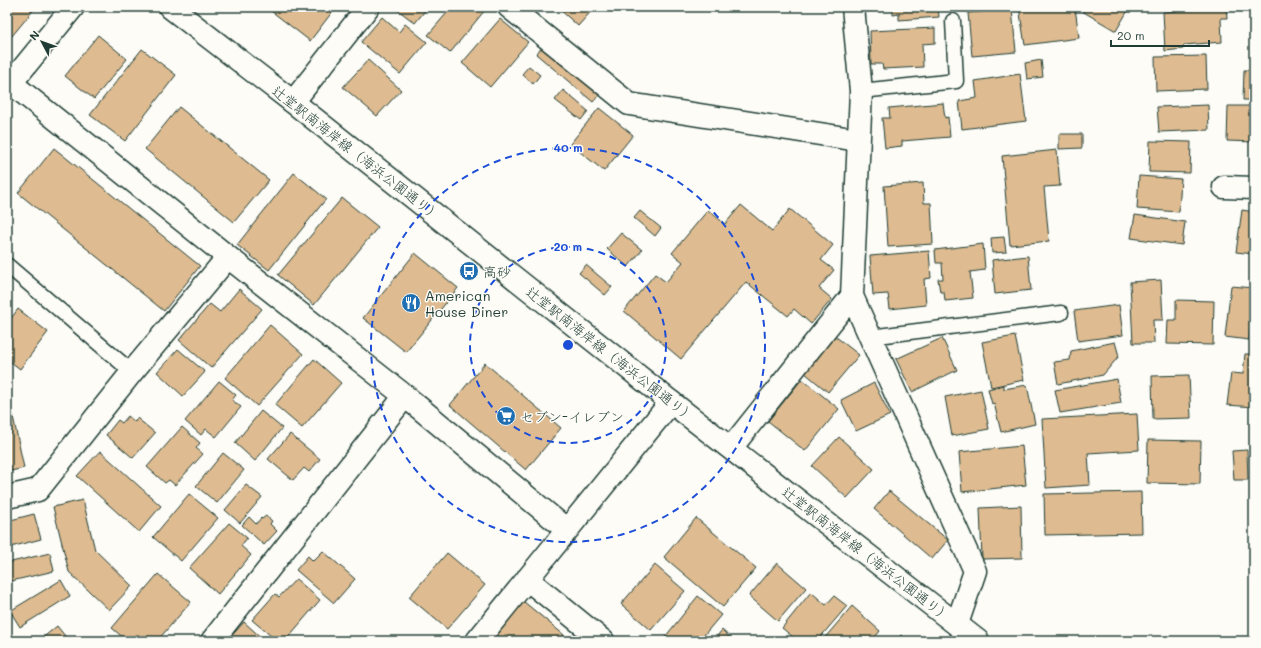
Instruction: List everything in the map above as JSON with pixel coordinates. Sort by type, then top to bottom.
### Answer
[{"type":"street","points":[[73,7],[9,86],[405,396],[567,530]]},
{"type":"street","name":"辻堂駅南海岸線（海浜公園通り）","points":[[170,7],[978,641]]},
{"type":"street","points":[[293,102],[368,7]]},
{"type":"street","points":[[509,7],[629,104],[858,140]]},
{"type":"street","points":[[852,7],[861,91],[852,296],[975,570],[957,624]]},
{"type":"street","points":[[1224,187],[1254,188]]},
{"type":"street","points":[[7,497],[38,490],[132,372],[228,257]]},
{"type":"street","points":[[731,448],[852,296]]},
{"type":"street","points":[[212,641],[405,396]]},
{"type":"street","points":[[477,641],[672,402]]},
{"type":"street","points":[[527,579],[603,641]]},
{"type":"lane","points":[[861,91],[956,82],[953,21]]},
{"type":"lane","points":[[7,265],[132,372]]},
{"type":"lane","points":[[870,337],[1061,313]]},
{"type":"building","points":[[7,7],[36,7],[7,42]]},
{"type":"building","points":[[266,7],[336,7],[310,41]]},
{"type":"building","points":[[394,7],[428,7],[415,23]]},
{"type":"building","points":[[452,7],[482,7],[485,10],[450,53],[428,35]]},
{"type":"building","points":[[557,7],[595,7],[578,26]]},
{"type":"building","points":[[893,7],[938,7],[939,17],[899,20],[899,14],[893,15]]},
{"type":"building","points":[[1019,7],[1075,7],[1079,38],[1025,45]]},
{"type":"building","points":[[1084,7],[1130,7],[1116,31],[1082,11]]},
{"type":"building","points":[[1226,7],[1227,18],[1221,18],[1222,42],[1184,45],[1183,49],[1165,51],[1163,12]]},
{"type":"building","points":[[1249,7],[1254,7],[1254,34],[1251,34]]},
{"type":"building","points":[[1012,9],[1016,52],[972,56],[968,13]]},
{"type":"building","points":[[382,17],[399,32],[405,24],[427,42],[400,74],[361,42]]},
{"type":"building","points":[[500,19],[528,42],[490,87],[462,63]]},
{"type":"building","points":[[935,28],[935,43],[922,44],[923,67],[883,69],[882,64],[871,64],[870,31]]},
{"type":"building","points":[[98,35],[127,59],[94,99],[65,76]]},
{"type":"building","points":[[545,44],[601,93],[593,102],[536,54]]},
{"type":"building","points":[[142,49],[176,75],[125,141],[90,115]]},
{"type":"building","points":[[1206,56],[1207,89],[1156,91],[1155,57]]},
{"type":"building","points":[[368,60],[401,90],[377,116],[343,87]]},
{"type":"building","points":[[1041,60],[1043,77],[1027,79],[1025,63]]},
{"type":"building","points":[[529,66],[540,75],[533,84],[522,74]]},
{"type":"building","points":[[1244,70],[1254,70],[1254,100],[1243,100]]},
{"type":"building","points":[[1020,74],[1026,121],[962,129],[959,101],[977,98],[975,81]]},
{"type":"building","points":[[563,90],[588,111],[581,120],[555,100]]},
{"type":"building","points":[[943,103],[945,118],[948,117],[950,137],[902,141],[902,146],[885,148],[882,118],[890,118],[889,108]]},
{"type":"building","points":[[1208,105],[1209,130],[1159,132],[1157,107]]},
{"type":"building","points":[[1228,106],[1254,106],[1254,142],[1227,141]]},
{"type":"building","points":[[179,107],[269,180],[234,222],[145,149]]},
{"type":"building","points":[[599,108],[633,135],[604,171],[570,144]]},
{"type":"building","points":[[1059,134],[1082,134],[1082,148],[1059,149]]},
{"type":"building","points":[[1150,141],[1191,142],[1190,173],[1149,172]]},
{"type":"building","points":[[54,148],[200,266],[164,311],[18,193]]},
{"type":"building","points":[[1057,150],[1060,186],[1044,187],[1049,241],[1010,245],[1002,156]]},
{"type":"building","points":[[294,173],[326,199],[269,270],[237,245]]},
{"type":"building","points":[[1139,176],[1181,179],[1179,212],[1137,209]]},
{"type":"building","points":[[923,183],[924,203],[931,203],[933,244],[888,247],[884,186]]},
{"type":"building","points":[[342,198],[378,227],[314,305],[278,275]]},
{"type":"building","points":[[741,205],[772,231],[790,209],[833,245],[821,260],[834,270],[819,288],[832,299],[811,324],[794,309],[788,316],[746,282],[681,359],[624,311],[655,274],[666,282],[683,262],[672,253],[708,210],[725,224]]},
{"type":"building","points":[[1242,210],[1254,212],[1254,254],[1236,252]]},
{"type":"building","points":[[640,211],[661,228],[655,236],[634,218]]},
{"type":"building","points":[[1135,215],[1185,222],[1182,245],[1131,238]]},
{"type":"building","points":[[621,233],[642,250],[628,267],[607,249]]},
{"type":"building","points":[[1004,237],[1006,252],[992,253],[991,238]]},
{"type":"building","points":[[983,244],[985,270],[970,272],[973,298],[945,301],[944,292],[940,292],[938,279],[943,279],[942,263],[936,263],[935,250]]},
{"type":"building","points":[[929,251],[931,278],[924,279],[926,305],[890,309],[888,294],[873,295],[870,256]]},
{"type":"building","name":"American House Diner","points":[[415,253],[458,288],[406,352],[363,318]]},
{"type":"building","points":[[1028,256],[1031,290],[995,294],[992,260]]},
{"type":"building","points":[[586,265],[612,287],[605,295],[579,273]]},
{"type":"building","points":[[1161,280],[1163,320],[1153,320],[1154,343],[1133,343],[1130,282]]},
{"type":"building","points":[[1231,286],[1254,288],[1254,331],[1250,330],[1249,340],[1225,337]]},
{"type":"building","points":[[239,289],[262,309],[211,368],[179,340],[210,304],[220,312]]},
{"type":"building","points":[[1176,300],[1214,301],[1213,345],[1167,344],[1168,320],[1176,320]]},
{"type":"building","points":[[1119,305],[1123,335],[1078,341],[1074,311]]},
{"type":"building","points":[[18,309],[48,332],[20,369],[7,359],[7,324]]},
{"type":"building","points":[[270,325],[303,354],[257,406],[225,378]]},
{"type":"building","points":[[835,336],[859,355],[828,392],[805,373]]},
{"type":"building","points":[[1015,336],[1024,380],[991,387],[982,342]]},
{"type":"building","points":[[942,338],[957,370],[912,392],[896,359]]},
{"type":"building","points":[[1115,342],[1119,356],[1103,375],[1058,384],[1054,362],[1070,360],[1071,351]]},
{"type":"building","points":[[178,349],[205,372],[183,396],[157,372]]},
{"type":"building","points":[[1245,354],[1254,354],[1254,407],[1227,405],[1231,373],[1243,374]]},
{"type":"building","points":[[314,359],[341,383],[302,428],[275,405]]},
{"type":"building","name":"セブン-イレブン","points":[[485,363],[561,428],[526,470],[450,405]]},
{"type":"building","points":[[1189,375],[1191,418],[1153,419],[1152,376]]},
{"type":"building","points":[[802,379],[839,409],[805,451],[768,421]]},
{"type":"building","points":[[1117,379],[1121,403],[1060,413],[1055,390]]},
{"type":"building","points":[[219,381],[236,395],[232,400],[241,407],[216,437],[206,429],[201,435],[185,421]]},
{"type":"building","points":[[874,383],[890,415],[856,431],[841,400]]},
{"type":"building","points":[[1004,385],[1004,389],[1027,385],[1035,424],[1001,432],[994,403],[992,404],[988,389]]},
{"type":"building","points":[[7,388],[24,468],[7,472]]},
{"type":"building","points":[[981,390],[989,429],[952,436],[945,397]]},
{"type":"building","points":[[261,411],[282,428],[255,461],[235,443]]},
{"type":"building","points":[[1137,414],[1139,450],[1088,453],[1090,485],[1046,488],[1042,419]]},
{"type":"building","points":[[128,416],[135,422],[137,418],[155,433],[133,458],[106,435],[118,420],[122,423]]},
{"type":"building","points":[[182,427],[200,443],[196,448],[203,454],[175,485],[169,480],[165,483],[147,467]]},
{"type":"building","points":[[290,434],[320,459],[309,472],[304,468],[293,480],[268,459]]},
{"type":"building","points":[[839,437],[874,469],[847,498],[812,466]]},
{"type":"building","points":[[1148,440],[1201,441],[1200,484],[1147,483]]},
{"type":"building","points":[[1022,446],[1026,485],[962,492],[959,452]]},
{"type":"building","points":[[1254,447],[1254,485],[1251,485],[1250,448]]},
{"type":"building","points":[[1247,450],[1248,480],[1234,480],[1232,451]]},
{"type":"building","points":[[100,451],[161,506],[139,532],[77,476]]},
{"type":"building","points":[[223,453],[244,470],[217,503],[196,486]]},
{"type":"building","points":[[246,485],[262,497],[240,523],[225,510]]},
{"type":"building","points":[[889,491],[948,540],[932,559],[874,509]]},
{"type":"building","points":[[1141,492],[1142,533],[1045,535],[1044,494]]},
{"type":"building","points":[[189,494],[218,518],[181,561],[153,537]]},
{"type":"building","points":[[83,500],[95,550],[132,586],[109,610],[69,572],[53,507]]},
{"type":"building","points":[[1021,506],[1022,558],[982,559],[980,508]]},
{"type":"building","points":[[34,514],[41,539],[7,548],[7,521]]},
{"type":"building","points":[[266,516],[272,521],[270,524],[277,531],[264,545],[242,525],[249,517],[256,524],[261,518],[262,519]]},
{"type":"building","points":[[696,518],[756,568],[723,607],[664,557]]},
{"type":"building","points":[[229,523],[247,538],[241,546],[251,555],[218,594],[189,568]]},
{"type":"building","points":[[323,551],[355,579],[334,603],[296,570],[308,556],[313,561]]},
{"type":"building","points":[[50,553],[54,571],[7,582],[7,563]]},
{"type":"building","points":[[447,553],[485,585],[447,629],[409,597]]},
{"type":"building","points":[[777,563],[806,588],[778,621],[749,596]]},
{"type":"building","points":[[655,565],[685,591],[651,630],[621,604]]},
{"type":"building","points":[[158,574],[191,602],[157,641],[127,641],[112,628]]},
{"type":"building","points":[[296,579],[320,600],[285,641],[277,641],[252,620],[275,594],[279,597]]},
{"type":"building","points":[[61,580],[70,596],[20,627],[10,611]]},
{"type":"building","points":[[811,592],[826,605],[834,596],[847,606],[817,641],[798,641],[782,628]]},
{"type":"building","points":[[698,596],[721,615],[699,641],[670,641],[665,637]]},
{"type":"building","points":[[523,601],[564,635],[559,641],[490,641]]},
{"type":"building","points":[[852,606],[880,631],[872,641],[822,641]]},
{"type":"building","points":[[244,622],[265,641],[227,641]]},
{"type":"building","points":[[57,626],[69,641],[39,641]]},
{"type":"building","points":[[722,630],[734,641],[713,641]]},
{"type":"building","points":[[901,635],[908,641],[896,641]]},
{"type":"place","name":"高砂","points":[[469,271]]},
{"type":"place","name":"American House Diner","points":[[411,303]]},
{"type":"place","name":"セブン-イレブン","points":[[506,416]]}]
